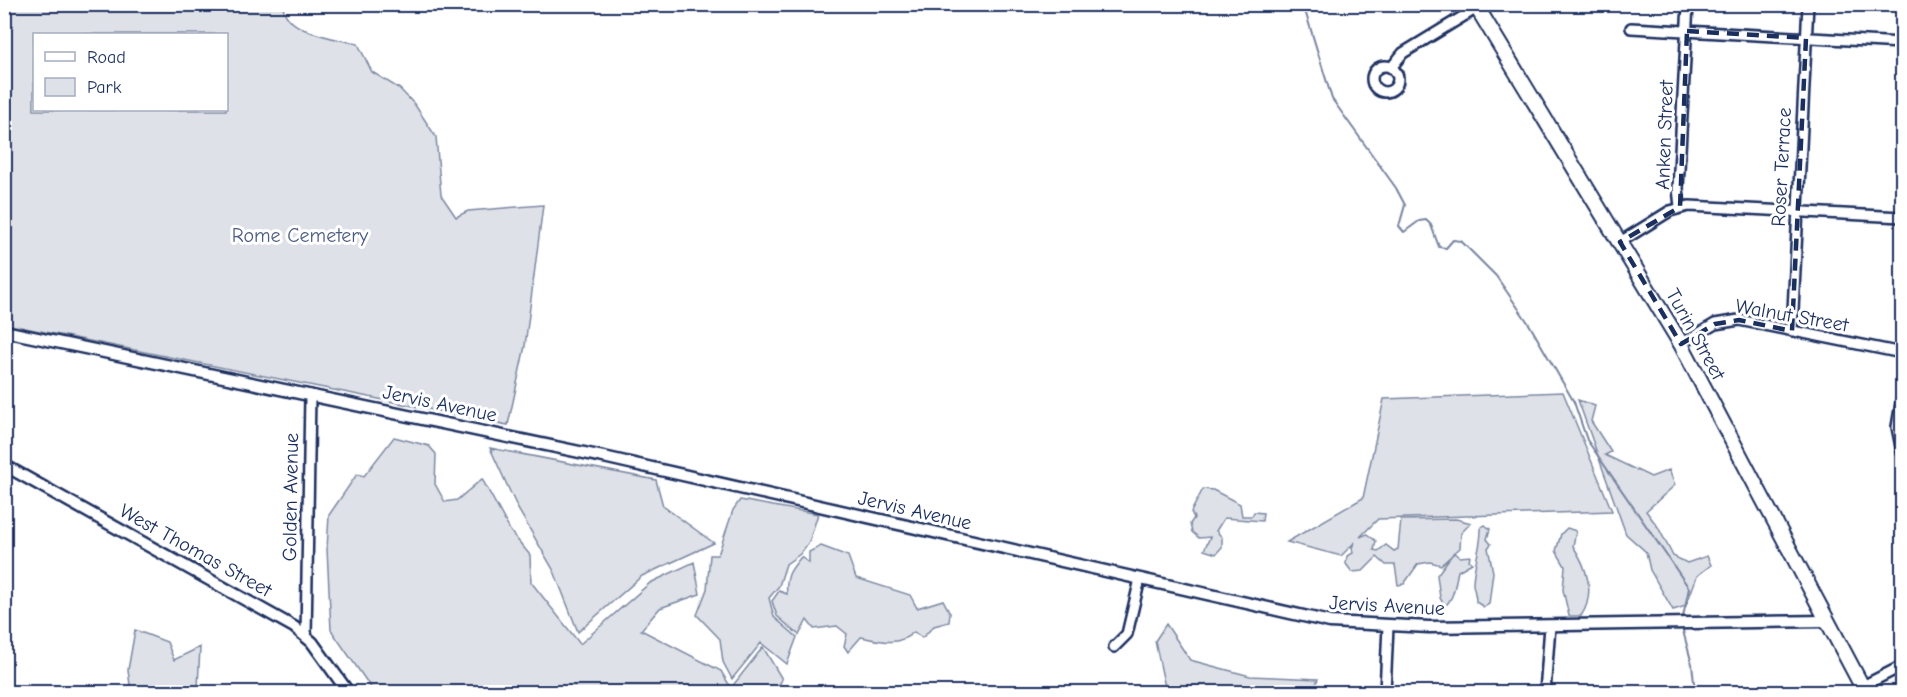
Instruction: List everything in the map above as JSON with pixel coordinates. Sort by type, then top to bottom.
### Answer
[{"type":"main road","name":"Turin Street","points":[[1476,6],[1681,344],[1863,690]]},
{"type":"street","points":[[1687,31],[1688,4]]},
{"type":"street","name":"Roser Terrace","points":[[1792,331],[1808,4]]},
{"type":"street","points":[[1390,68],[1403,53],[1476,6]]},
{"type":"street","points":[[1631,28],[1902,43]]},
{"type":"street","name":"Anken Street","points":[[1680,207],[1687,31]]},
{"type":"street","points":[[1620,242],[1680,207],[1902,217]]},
{"type":"street","name":"Walnut Street","points":[[1681,344],[1726,320],[1902,353]]},
{"type":"street","name":"Jervis Avenue","points":[[4,331],[608,458],[1330,622],[1389,626],[1550,626],[1827,621]]},
{"type":"street","name":"Golden Avenue","points":[[306,637],[310,395]]},
{"type":"street","points":[[1902,397],[1897,427],[1902,452]]},
{"type":"street","name":"West Thomas Street","points":[[4,465],[261,607],[306,637],[348,693]]},
{"type":"street","points":[[1114,647],[1127,634],[1140,579]]},
{"type":"street","points":[[1385,693],[1389,626]]},
{"type":"street","points":[[1545,693],[1550,626]]},
{"type":"street","points":[[1863,690],[1902,666]]},
{"type":"highlighted area","points":[[1687,31],[1806,38],[1792,331],[1739,320],[1715,324],[1681,344],[1620,242],[1680,207]]},
{"type":"shaded area","points":[[1902,676],[1902,692],[1876,692],[1875,690]]},
{"type":"green space","name":"Rome Cemetery","points":[[5,4],[283,5],[292,22],[301,28],[358,44],[372,72],[400,89],[415,105],[436,137],[441,195],[456,217],[468,211],[543,205],[525,346],[508,425],[5,324]]},
{"type":"green space","points":[[1563,392],[1612,511],[1378,519],[1360,537],[1367,534],[1376,541],[1374,550],[1378,551],[1386,545],[1394,551],[1398,549],[1401,520],[1456,519],[1471,523],[1461,533],[1460,548],[1441,565],[1430,562],[1418,564],[1404,584],[1398,585],[1395,565],[1386,565],[1377,557],[1363,571],[1352,572],[1346,564],[1347,556],[1353,553],[1352,547],[1355,542],[1341,556],[1287,542],[1363,498],[1384,399]]},
{"type":"green space","points":[[1578,400],[1595,406],[1591,421],[1611,452],[1605,455],[1651,477],[1669,470],[1675,485],[1646,511],[1658,527],[1673,556],[1687,563],[1707,556],[1711,565],[1697,576],[1686,606],[1673,610],[1650,570],[1646,552],[1626,534]]},
{"type":"green space","points":[[394,437],[429,446],[436,454],[435,484],[445,502],[457,500],[482,479],[511,532],[530,555],[531,582],[580,644],[650,583],[694,562],[700,594],[660,608],[641,630],[721,671],[731,688],[763,647],[782,679],[776,692],[374,692],[331,630],[327,549],[329,515],[357,474],[364,476]]},
{"type":"green space","points":[[490,448],[656,480],[663,506],[714,543],[642,576],[578,632],[554,571],[518,509]]},
{"type":"green space","points":[[1203,489],[1213,490],[1240,504],[1242,516],[1252,516],[1254,512],[1263,513],[1262,521],[1224,518],[1216,531],[1222,537],[1222,547],[1216,554],[1204,550],[1210,537],[1199,538],[1192,532],[1190,524],[1194,518],[1191,512]]},
{"type":"green space","points":[[740,500],[818,514],[809,542],[800,554],[786,564],[779,586],[769,598],[774,617],[797,637],[787,664],[761,643],[732,679],[723,662],[720,639],[697,615],[707,589],[710,555],[718,555],[733,510]]},
{"type":"green space","points":[[1485,525],[1490,529],[1487,539],[1491,544],[1488,548],[1493,572],[1489,604],[1484,607],[1476,602],[1473,584],[1481,527]]},
{"type":"green space","points":[[1567,528],[1576,531],[1573,546],[1588,581],[1588,599],[1581,616],[1569,616],[1563,590],[1565,566],[1556,551],[1561,534]]},
{"type":"green space","points":[[821,546],[848,556],[856,578],[910,595],[917,608],[943,600],[950,613],[949,622],[934,626],[922,638],[914,632],[908,637],[895,641],[861,637],[848,652],[844,646],[847,634],[837,626],[814,629],[807,620],[799,635],[777,616],[772,601],[779,591],[787,594],[789,574],[801,557],[809,563],[809,552]]},
{"type":"green space","points":[[1454,552],[1460,557],[1470,556],[1469,560],[1472,563],[1458,571],[1453,594],[1445,606],[1440,598],[1437,575]]},
{"type":"green space","points":[[1166,624],[1190,660],[1250,676],[1318,679],[1313,692],[1166,692],[1155,641]]},
{"type":"green space","points":[[135,630],[167,642],[174,660],[200,647],[198,687],[192,692],[131,692],[128,670]]},
{"type":"waterway","points":[[1303,4],[1332,99],[1396,188],[1405,205],[1399,226],[1404,232],[1419,221],[1426,220],[1431,225],[1439,247],[1446,248],[1453,240],[1461,241],[1496,276],[1529,324],[1574,402],[1587,440],[1689,588],[1683,617]]},
{"type":"waterway","points":[[1683,631],[1692,664],[1695,692]]}]
